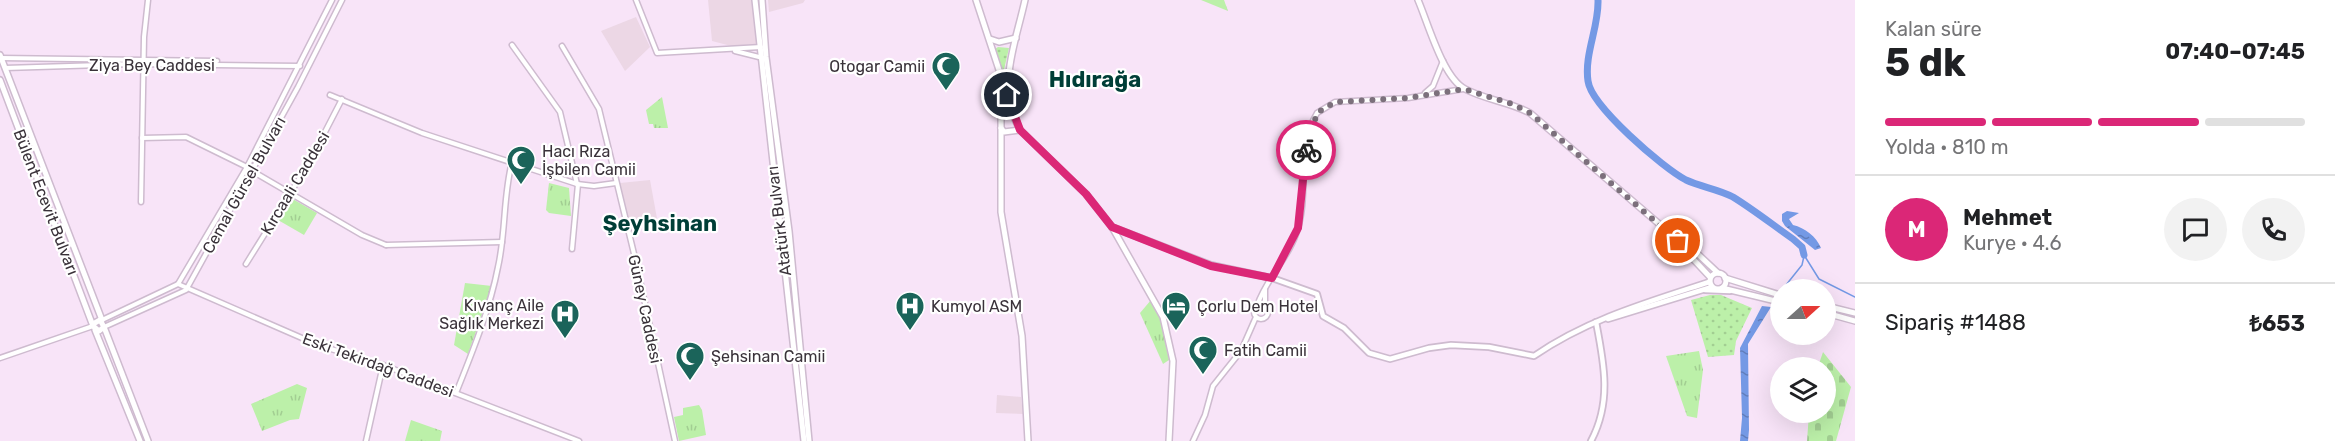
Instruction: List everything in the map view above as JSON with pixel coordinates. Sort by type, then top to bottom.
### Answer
[{"type":"main road","name":"Atatürk Bulvarı","points":[[755,0],[809,441]]},
{"type":"main road","name":"Atatürk Bulvarı","points":[[762,0],[762,47]]},
{"type":"main road","points":[[976,0],[1001,76],[1001,212],[1022,336],[1028,441]]},
{"type":"main road","points":[[1025,0],[1008,70],[1007,95],[1020,130],[1086,194],[1112,227],[1163,318],[1173,361],[1169,441]]},
{"type":"main road","points":[[1418,0],[1443,60],[1464,89],[1512,104],[1530,113],[1678,241],[1710,282],[1722,288],[1770,300]]},
{"type":"main road","points":[[990,39],[999,42],[1016,38]]},
{"type":"main road","points":[[993,48],[1005,45],[1014,48]]},
{"type":"main road","points":[[1,56],[148,441]]},
{"type":"main road","name":"Bülent Ecevit Bulvarı","points":[[0,80],[140,441]]},
{"type":"main road","points":[[1000,122],[1004,132],[1020,130]]},
{"type":"main road","points":[[1112,227],[1211,266],[1272,278],[1317,294],[1323,316],[1344,328],[1369,353],[1390,359],[1429,348],[1451,345],[1489,347],[1534,356],[1584,326],[1617,312],[1710,282]]},
{"type":"main road","points":[[1678,241],[1688,244],[1725,278],[1770,292]]},
{"type":"main road","points":[[1703,290],[1718,273]]},
{"type":"main road","points":[[1722,288],[1725,278]]},
{"type":"main road","points":[[1605,319],[1616,319],[1703,290],[1732,291]]},
{"type":"main road","name":"Atatürk Bulvarı","points":[[792,306],[804,441]]},
{"type":"main road","points":[[1836,308],[1855,313]]},
{"type":"main road","points":[[1836,316],[1855,321]]},
{"type":"main road","points":[[96,320],[103,323],[100,331],[94,327],[96,320]]},
{"type":"main road","points":[[1591,441],[1597,429],[1606,393],[1596,322]]},
{"type":"street","points":[[141,202],[144,62],[148,0]]},
{"type":"street","name":"Cemal Gürsel Bulvarı","points":[[178,285],[247,167],[332,0]]},
{"type":"street","name":"Cemal Gürsel Bulvarı","points":[[186,290],[342,0]]},
{"type":"street","points":[[636,0],[657,54],[735,51],[762,47]]},
{"type":"street","points":[[512,45],[560,112],[577,184],[572,249]]},
{"type":"street","name":"Güney Caddesi","points":[[562,46],[596,102],[636,262],[675,441]]},
{"type":"street","points":[[735,51],[763,58]]},
{"type":"street","name":"Ziya Bey Caddesi","points":[[1,56],[300,66]]},
{"type":"street","points":[[1425,94],[1433,86],[1443,60]]},
{"type":"street","name":"Ziya Bey Caddesi","points":[[4,68],[217,61]]},
{"type":"street","points":[[1256,317],[1254,310],[1298,228],[1303,161],[1317,113],[1335,102],[1400,98],[1464,89]]},
{"type":"street","points":[[330,95],[404,126],[577,184],[594,186],[616,183]]},
{"type":"street","name":"Kırcaali Caddesi","points":[[246,264],[291,195],[342,99]]},
{"type":"street","points":[[142,138],[186,137],[247,167]]},
{"type":"street","points":[[456,393],[471,357],[498,270],[507,183],[512,162]]},
{"type":"street","points":[[252,171],[362,235],[386,245],[502,242]]},
{"type":"street","points":[[103,323],[178,285]]},
{"type":"street","name":"Eski Tekirdağ Caddesi","points":[[178,285],[318,345],[383,365],[579,441]]},
{"type":"street","points":[[1256,317],[1263,319],[1267,317],[1264,289]]},
{"type":"street","points":[[103,323],[186,290]]},
{"type":"street","points":[[1257,306],[1265,306]]},
{"type":"street","points":[[1193,441],[1205,415],[1209,395],[1241,351],[1252,321],[1256,317]]},
{"type":"street","points":[[0,358],[94,327]]},
{"type":"street","points":[[366,441],[383,365]]},
{"type":"shaded area","points":[[708,0],[754,0],[757,44],[735,47],[712,41]]},
{"type":"shaded area","points":[[768,0],[805,0],[803,3],[769,12]]},
{"type":"shaded area","points":[[636,17],[650,47],[625,71],[601,31]]},
{"type":"shaded area","points":[[650,180],[658,224],[630,227],[620,183]]},
{"type":"shaded area","points":[[997,395],[1021,397],[1023,414],[996,413]]},
{"type":"green space","points":[[1201,0],[1224,0],[1228,11]]},
{"type":"green space","points":[[1009,48],[1003,74],[1000,73],[995,49]]},
{"type":"green space","points":[[662,97],[668,128],[654,128],[653,124],[649,124],[646,110]]},
{"type":"green space","points":[[549,183],[569,188],[571,216],[549,213],[546,210]]},
{"type":"green space","points":[[291,198],[317,213],[304,235],[278,220]]},
{"type":"green space","points":[[465,283],[492,286],[468,354],[454,345]]},
{"type":"green space","points":[[1710,295],[1721,295],[1752,308],[1736,341],[1734,355],[1708,357],[1691,300]]},
{"type":"green space","points":[[1151,300],[1160,317],[1169,360],[1163,364],[1140,313]]},
{"type":"green space","points":[[1699,351],[1703,370],[1697,418],[1687,416],[1666,356]]},
{"type":"green space","points":[[1836,368],[1851,387],[1836,441],[1807,441],[1808,423],[1836,423]]},
{"type":"green space","points":[[297,384],[307,388],[299,419],[290,420],[262,431],[251,404]]},
{"type":"green space","points":[[699,405],[706,435],[679,441],[674,417],[683,415],[683,408]]},
{"type":"green space","points":[[411,420],[442,431],[440,441],[405,441]]},
{"type":"water","points":[[1787,211],[1799,213],[1789,219],[1793,225],[1806,230],[1813,236],[1821,248],[1815,250],[1785,226],[1782,214]]},
{"type":"water","points":[[1762,306],[1770,307],[1748,344],[1748,441],[1740,441],[1742,418],[1740,348]]},
{"type":"waterway","points":[[1598,0],[1587,71],[1592,92],[1601,105],[1661,163],[1686,180],[1733,197],[1793,239],[1802,247],[1804,255]]},
{"type":"waterway","points":[[1804,255],[1819,279],[1855,297]]},
{"type":"waterway","points":[[1791,279],[1802,265],[1804,256]]},
{"type":"way so far","points":[[1306,150],[1317,113],[1335,102],[1408,98],[1464,89],[1512,104],[1530,113],[1678,241]]},
{"type":"place","name":"Otogar Camii","points":[[946,92]]},
{"type":"place","name":"Hacı Rıza İşbilen Camii","points":[[521,186]]},
{"type":"place","name":"Kumyol ASM","points":[[910,332]]},
{"type":"place","name":"Çorlu Dem Hotel","points":[[1176,332]]},
{"type":"place","name":"Kıvanç Aile Sağlık Merkezi","points":[[565,340]]},
{"type":"place","name":"Fatih Camii","points":[[1203,376]]},
{"type":"place","name":"Şehsinan Camii","points":[[690,382]]},
{"type":"district","name":"Hıdırağa","points":[[1095,79]]},
{"type":"district","name":"Şeyhsinan","points":[[660,223]]},
{"type":"route","points":[[1007,95],[1013,117],[1020,130],[1086,194],[1112,227],[1135,238],[1211,266],[1272,278],[1286,255],[1298,228],[1302,206],[1301,178],[1306,150]]}]
